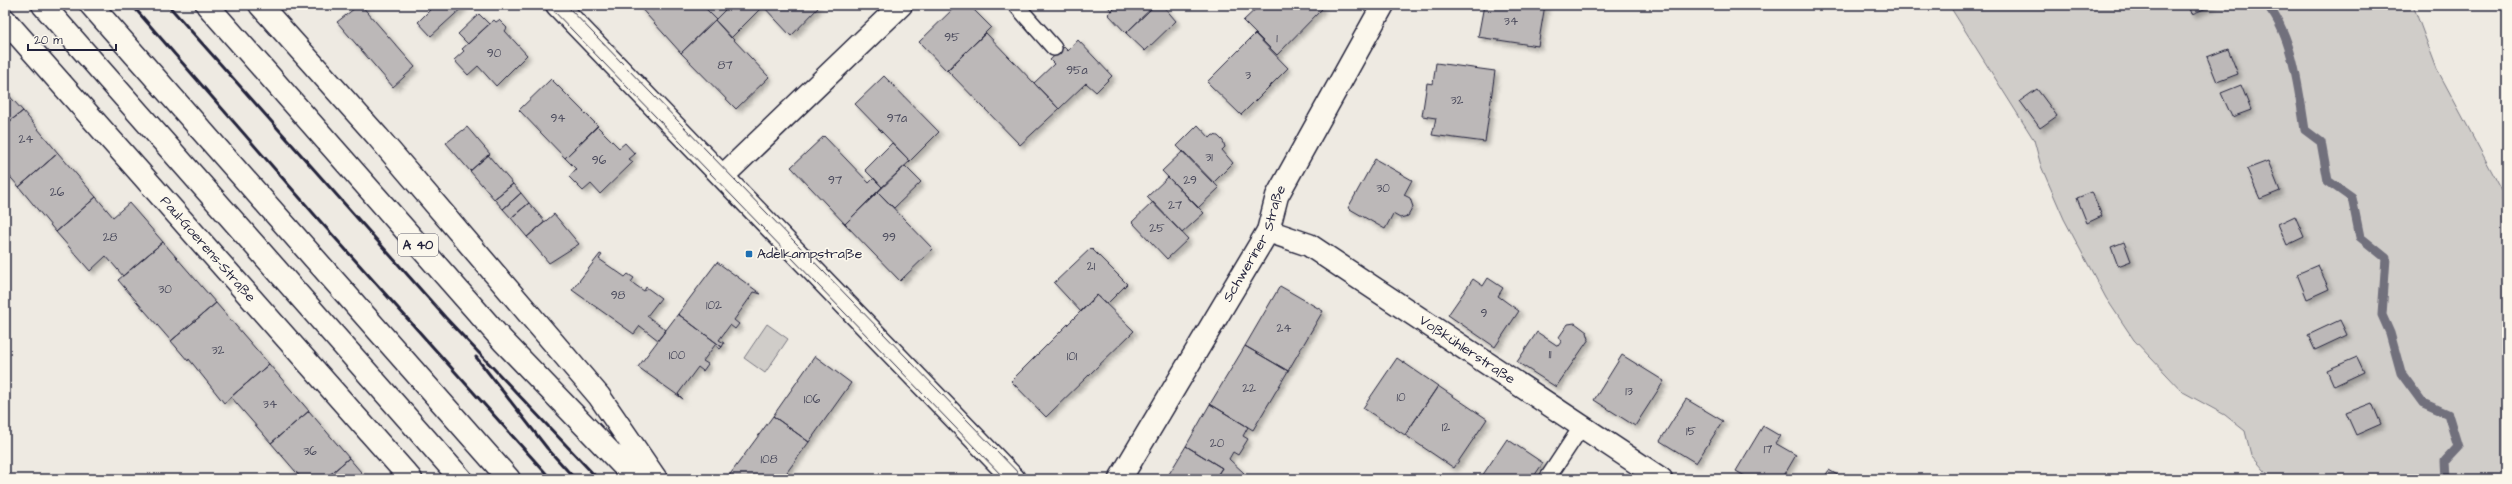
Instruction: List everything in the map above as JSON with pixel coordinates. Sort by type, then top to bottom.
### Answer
[{"type":"main road","points":[[43,5],[461,479]]},
{"type":"main road","points":[[91,5],[509,479]]},
{"type":"main road","name":"A 40","points":[[207,5],[503,341],[636,479]]},
{"type":"main road","points":[[260,5],[378,137],[599,396],[656,479]]},
{"type":"main road","points":[[557,5],[1014,479]]},
{"type":"main road","points":[[723,176],[901,5]]},
{"type":"main road","name":"Schweriner Straße","points":[[1120,479],[1268,231],[1277,196],[1378,7]]},
{"type":"main road","name":"Paul-Goerens-Straße","points":[[5,20],[411,479]]},
{"type":"main road","name":"Voßkühlerstraße","points":[[1268,231],[1309,245],[1661,479]]},
{"type":"lane","points":[[1016,5],[1054,48]]},
{"type":"lane","points":[[1547,479],[1582,426]]},
{"type":"shaded area","points":[[1949,5],[2413,5],[2437,69],[2507,200],[2507,479],[2272,479],[2251,455],[2245,431],[2225,415],[2183,392],[2134,340],[2106,298],[2064,219],[2041,166],[2034,140]]},
{"type":"shaded area","points":[[767,324],[788,339],[765,373],[744,358]]},
{"type":"building","points":[[361,5],[415,67],[393,87],[337,22]]},
{"type":"building","points":[[424,5],[465,5],[431,36],[418,22],[430,10]]},
{"type":"building","points":[[638,5],[702,5],[716,19],[681,53]]},
{"type":"building","points":[[702,5],[730,5],[716,19]]},
{"type":"building","points":[[730,5],[763,6],[731,38],[715,20]]},
{"type":"building","points":[[762,5],[816,5],[818,8],[791,36]]},
{"type":"building","points":[[957,5],[969,5],[991,27],[947,71],[919,42]]},
{"type":"building","points":[[1106,5],[1118,5],[1112,11]]},
{"type":"building","points":[[1118,5],[1155,5],[1126,33],[1108,14]]},
{"type":"building","points":[[1155,5],[1166,5],[1164,7],[1176,21],[1145,51],[1126,33]]},
{"type":"building","points":[[1260,5],[1318,5],[1322,9],[1277,55],[1243,21]]},
{"type":"building","points":[[1484,5],[1545,5],[1538,46],[1478,37]]},
{"type":"building","points":[[2189,5],[2214,5],[2192,14]]},
{"type":"building","points":[[479,14],[489,24],[468,44],[458,34]]},
{"type":"building","points":[[494,20],[496,22],[499,20],[507,28],[505,31],[527,55],[496,86],[478,66],[468,75],[454,60],[464,51],[462,49]]},
{"type":"building","points":[[715,20],[769,77],[736,109],[681,53]]},
{"type":"building","points":[[986,33],[1059,109],[1020,145],[947,70]]},
{"type":"building","points":[[1255,34],[1288,68],[1241,115],[1207,82]]},
{"type":"building","points":[[1078,40],[1112,76],[1096,92],[1086,83],[1059,109],[1034,83],[1054,64],[1050,60],[1064,47],[1068,51]]},
{"type":"building","points":[[2228,49],[2238,74],[2217,82],[2207,57]]},
{"type":"building","points":[[1436,63],[1495,71],[1485,142],[1432,135],[1436,118],[1422,116],[1427,83],[1433,84]]},
{"type":"building","points":[[884,76],[939,132],[910,161],[855,104]]},
{"type":"building","points":[[551,79],[598,126],[565,158],[519,110]]},
{"type":"building","points":[[2241,85],[2251,110],[2232,117],[2221,93]]},
{"type":"building","points":[[2037,89],[2057,116],[2040,128],[2020,101]]},
{"type":"building","points":[[5,91],[23,111],[5,125]]},
{"type":"building","points":[[23,111],[58,153],[19,187],[5,171],[5,125]]},
{"type":"building","points":[[1198,125],[1210,138],[1213,135],[1218,136],[1223,141],[1225,147],[1222,150],[1233,163],[1213,183],[1177,146]]},
{"type":"building","points":[[597,126],[619,148],[625,143],[635,154],[629,159],[633,162],[600,194],[591,184],[583,191],[569,177],[576,169],[565,158]]},
{"type":"building","points":[[467,127],[490,154],[470,171],[446,143]]},
{"type":"building","points":[[824,136],[869,183],[874,178],[882,187],[845,224],[791,167]]},
{"type":"building","points":[[892,143],[910,161],[882,187],[865,170]]},
{"type":"building","points":[[1183,151],[1219,188],[1198,208],[1162,171]]},
{"type":"building","points":[[58,153],[96,197],[56,232],[19,187]]},
{"type":"building","points":[[488,155],[513,184],[494,199],[470,171]]},
{"type":"building","points":[[1375,159],[1412,180],[1404,195],[1410,198],[1413,207],[1408,216],[1400,218],[1393,214],[1385,229],[1348,208]]},
{"type":"building","points":[[2268,161],[2280,191],[2260,199],[2247,169]]},
{"type":"building","points":[[905,166],[921,182],[894,208],[878,192]]},
{"type":"building","points":[[1168,177],[1204,213],[1182,233],[1147,197]]},
{"type":"building","points":[[513,184],[521,193],[503,209],[494,199]]},
{"type":"building","points":[[878,192],[933,249],[900,281],[845,224]]},
{"type":"building","points":[[2092,192],[2102,216],[2087,223],[2077,198]]},
{"type":"building","points":[[521,193],[529,203],[511,218],[503,209]]},
{"type":"building","points":[[96,197],[113,217],[129,203],[163,242],[123,276],[106,256],[90,271],[56,232]]},
{"type":"building","points":[[1153,202],[1188,239],[1167,259],[1132,222]]},
{"type":"building","points":[[529,203],[545,222],[527,237],[511,218]]},
{"type":"building","points":[[554,214],[579,244],[549,263],[527,237]]},
{"type":"building","points":[[2295,216],[2304,237],[2287,245],[2278,224]]},
{"type":"building","points":[[163,242],[216,303],[171,341],[118,280]]},
{"type":"building","points":[[2124,242],[2131,261],[2118,266],[2111,247]]},
{"type":"building","points":[[1091,248],[1127,284],[1107,304],[1097,295],[1081,312],[1054,283]]},
{"type":"building","points":[[600,254],[602,255],[599,259],[625,277],[628,274],[634,278],[631,282],[644,291],[646,287],[661,298],[647,316],[666,330],[658,340],[640,326],[634,334],[572,290]]},
{"type":"building","points":[[717,262],[761,294],[754,292],[734,320],[739,324],[735,329],[730,325],[719,340],[724,343],[722,347],[678,314]]},
{"type":"building","points":[[2318,265],[2329,289],[2307,299],[2297,274]]},
{"type":"building","points":[[1488,278],[1503,288],[1498,296],[1519,311],[1495,347],[1448,315],[1473,279],[1483,286]]},
{"type":"building","points":[[1280,286],[1323,311],[1288,371],[1245,346]]},
{"type":"building","points":[[1097,295],[1134,331],[1046,417],[1011,381]]},
{"type":"building","points":[[216,303],[269,364],[224,403],[189,359],[188,361],[171,341]]},
{"type":"building","points":[[678,314],[722,347],[720,349],[715,345],[703,361],[708,364],[703,371],[698,367],[678,394],[683,399],[638,367]]},
{"type":"building","points":[[2340,320],[2347,335],[2315,350],[2308,335]]},
{"type":"building","points":[[1575,323],[1587,332],[1589,339],[1556,387],[1517,362],[1537,332],[1558,346],[1561,342],[1559,337],[1568,324]]},
{"type":"building","points":[[1245,346],[1288,371],[1253,430],[1210,404]]},
{"type":"building","points":[[1622,355],[1664,381],[1635,426],[1594,400]]},
{"type":"building","points":[[815,356],[851,383],[809,442],[773,416]]},
{"type":"building","points":[[2357,357],[2364,372],[2334,386],[2327,370]]},
{"type":"building","points":[[1397,358],[1438,386],[1405,435],[1363,408]]},
{"type":"building","points":[[269,364],[309,411],[271,443],[231,397]]},
{"type":"building","points":[[1438,386],[1487,419],[1454,468],[1405,435]]},
{"type":"building","points":[[1686,399],[1723,421],[1696,463],[1660,441]]},
{"type":"building","points":[[2372,403],[2381,424],[2356,435],[2346,413]]},
{"type":"building","points":[[1210,404],[1248,427],[1243,436],[1248,439],[1238,455],[1233,452],[1229,459],[1244,473],[1239,479],[1223,479],[1218,474],[1222,468],[1186,446]]},
{"type":"building","points":[[309,411],[349,458],[325,479],[302,479],[271,443]]},
{"type":"building","points":[[773,416],[809,442],[782,479],[732,479],[728,477]]},
{"type":"building","points":[[1763,426],[1780,436],[1775,443],[1796,455],[1782,479],[1750,479],[1736,471]]},
{"type":"building","points":[[1507,439],[1543,463],[1532,479],[1480,479]]},
{"type":"building","points":[[1186,446],[1222,468],[1218,474],[1223,479],[1166,479]]},
{"type":"building","points":[[349,458],[367,479],[325,479]]},
{"type":"building","points":[[1829,470],[1844,479],[1823,479]]},
{"type":"waterway","points":[[2267,5],[2276,17],[2289,48],[2294,64],[2305,130],[2321,142],[2328,181],[2352,198],[2360,237],[2386,258],[2382,315],[2390,333],[2401,373],[2423,403],[2448,414],[2458,447],[2445,461],[2446,479]]},
{"type":"tram line","points":[[548,5],[1005,479]]},
{"type":"tram line","points":[[566,5],[1024,479]]},
{"type":"railway","points":[[132,5],[320,221],[551,479]]},
{"type":"railway","points":[[168,5],[445,317],[598,479]]},
{"type":"railway","points":[[476,357],[547,448],[575,479]]},
{"type":"place","name":"Adelkampstraße","points":[[749,254]]}]
